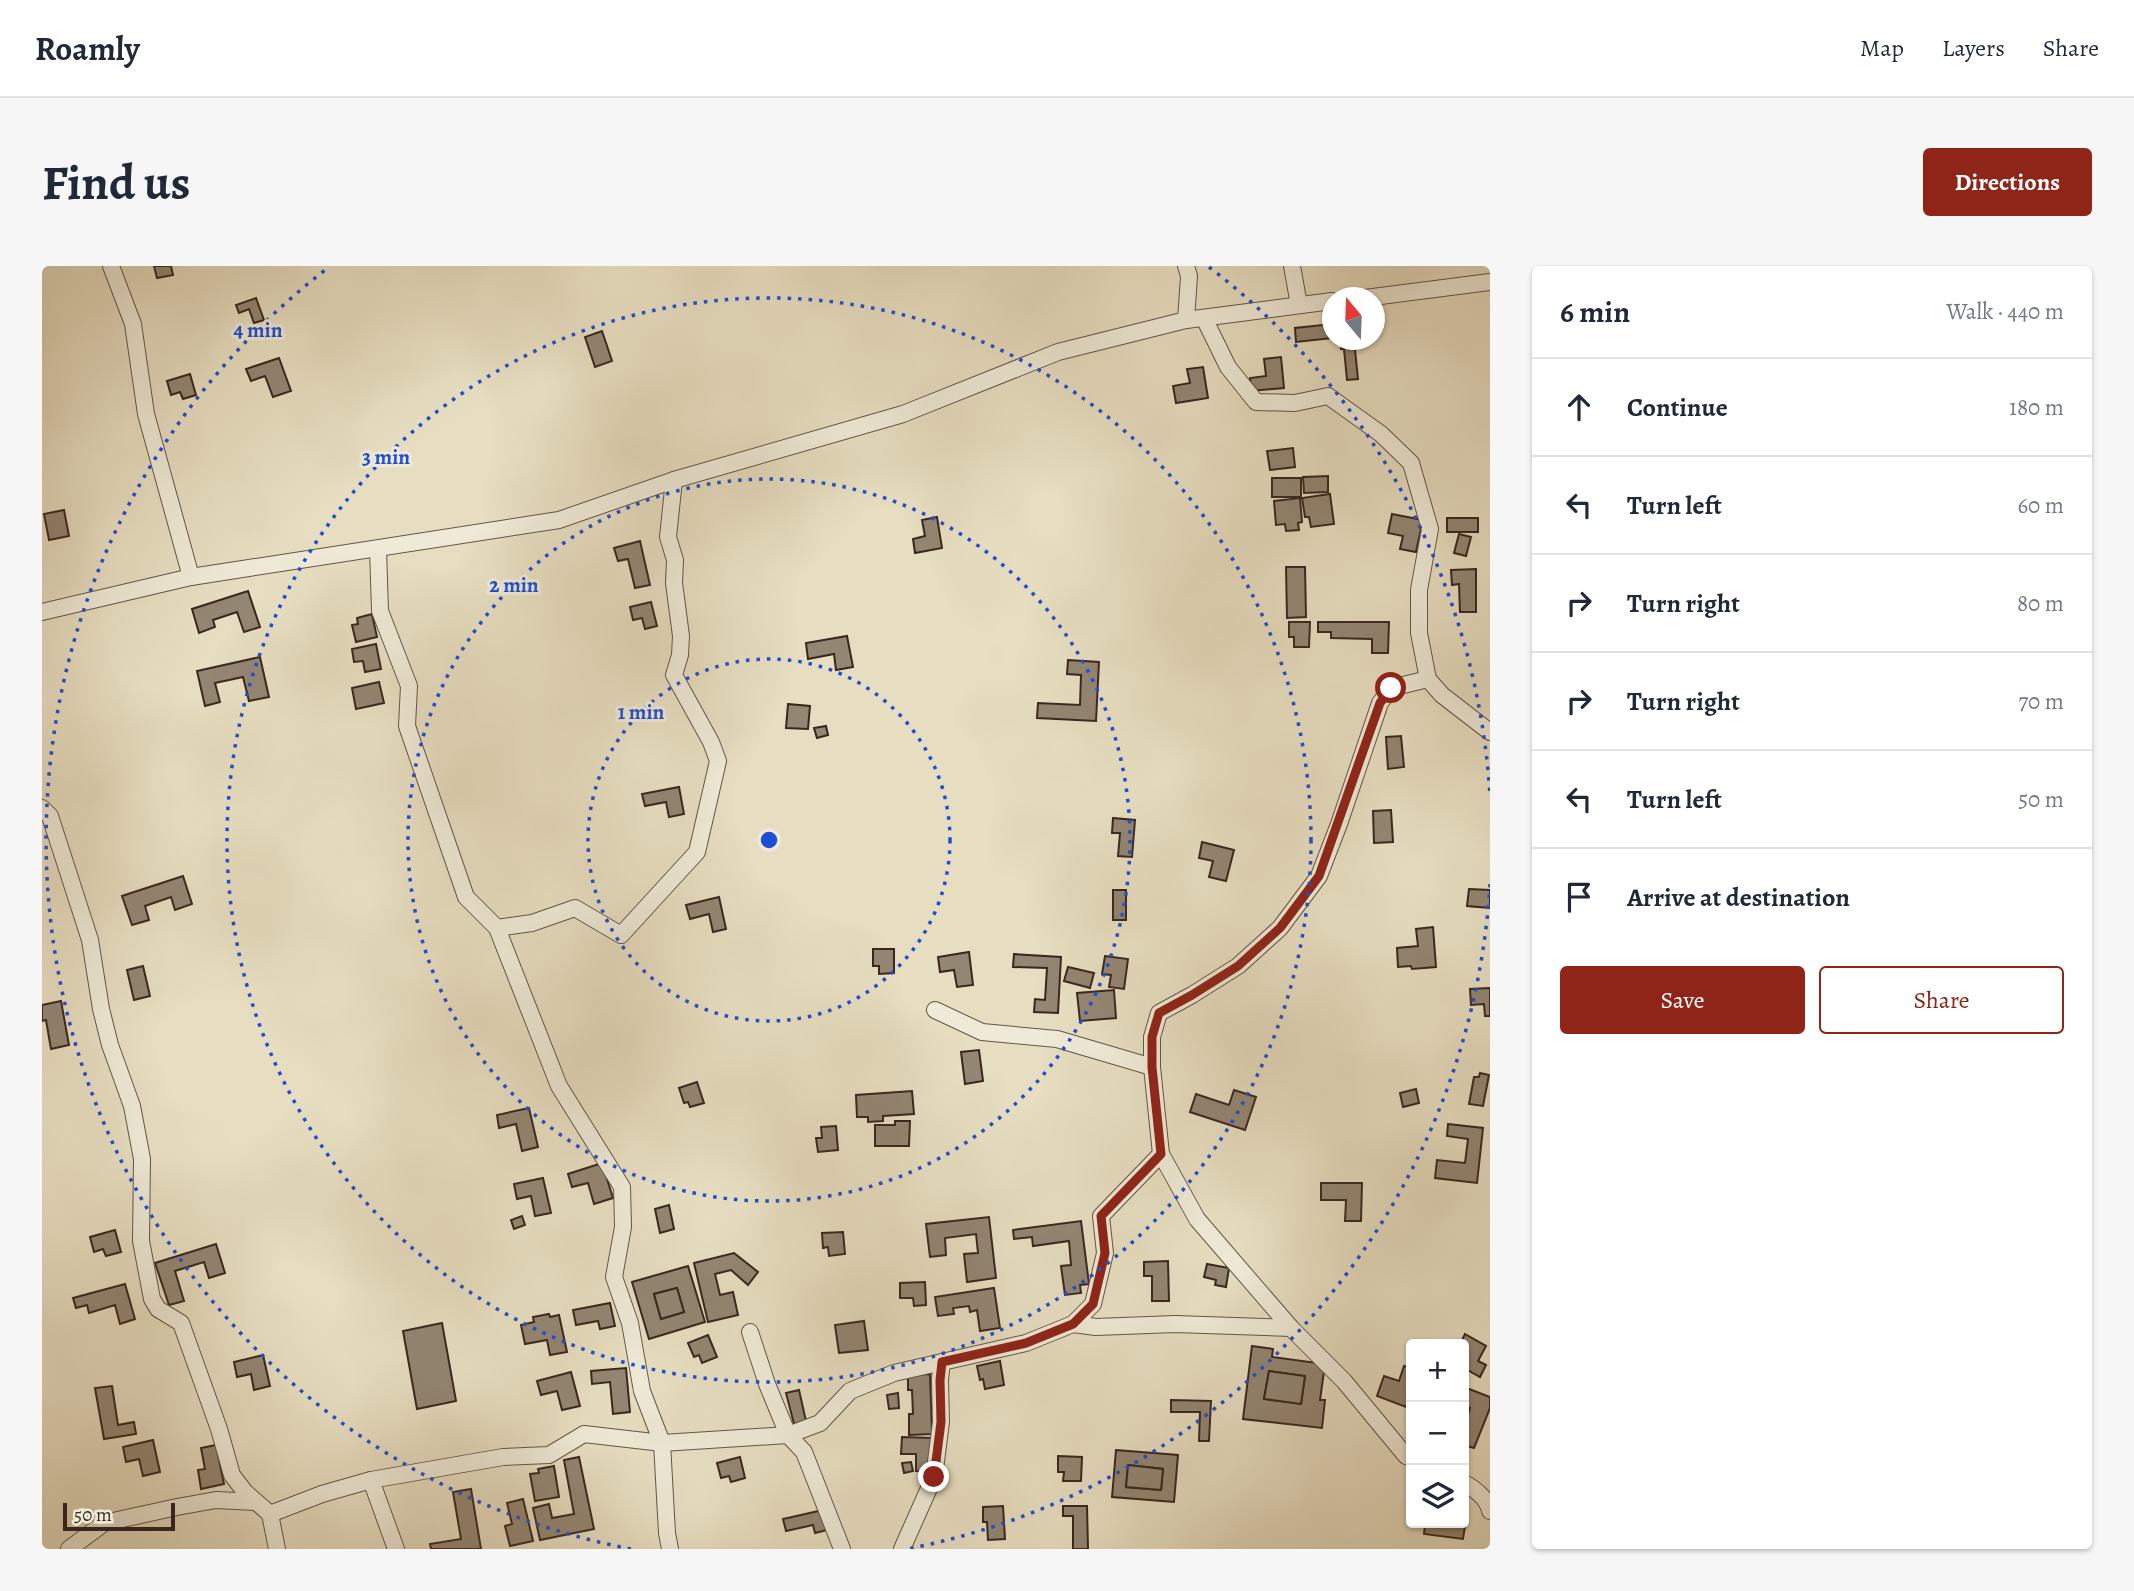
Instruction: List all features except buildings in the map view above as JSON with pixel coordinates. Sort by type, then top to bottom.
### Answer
[{"type":"street","points":[[111,266],[133,324],[146,414],[191,577]]},
{"type":"street","points":[[1186,266],[1189,276],[1186,320]]},
{"type":"street","points":[[1292,266],[1299,305]]},
{"type":"street","points":[[1385,295],[1490,282]]},
{"type":"street","points":[[42,612],[191,577],[559,520],[674,480],[902,414],[1058,352],[1186,320],[1322,302]]},
{"type":"street","points":[[1204,318],[1228,368],[1256,402],[1295,403],[1328,396],[1381,435],[1411,463],[1430,530],[1419,590],[1419,633],[1427,679],[1442,695],[1490,732]]},
{"type":"street","points":[[497,928],[531,923],[575,908],[621,935],[697,852],[718,761],[711,742],[674,675],[680,655],[681,636],[674,593],[675,560],[668,537],[674,480]]},
{"type":"street","points":[[378,549],[380,611],[409,686],[407,726],[466,897],[497,928],[559,1086],[622,1188],[623,1227],[614,1277],[630,1323],[642,1391],[662,1443],[670,1549]]},
{"type":"street","points":[[1406,1455],[1344,1381],[1290,1328],[1197,1219],[1161,1154],[1152,1067],[1152,1037],[1159,1013],[1238,966],[1280,928],[1319,876],[1380,703],[1391,688],[1427,679]]},
{"type":"street","points":[[42,808],[50,816],[90,940],[100,1009],[132,1106],[142,1159],[141,1241],[152,1299],[158,1308],[181,1323],[219,1429],[232,1475],[255,1502],[270,1514],[277,1549]]},
{"type":"street","points":[[935,1010],[982,1032],[1057,1039],[1152,1067]]},
{"type":"street","points":[[270,1514],[322,1494],[371,1480],[503,1457],[548,1455],[584,1434],[662,1443],[788,1434],[820,1423],[850,1391],[894,1373],[1026,1343],[1073,1324],[1093,1304],[1105,1253],[1101,1216],[1161,1154]]},
{"type":"street","points":[[1073,1324],[1096,1327],[1175,1324],[1290,1328]]},
{"type":"street","points":[[750,1332],[767,1384],[788,1434],[803,1452],[842,1549]]},
{"type":"street","points":[[902,1549],[934,1477],[941,1422],[942,1362]]},
{"type":"street","points":[[371,1480],[396,1549]]},
{"type":"street","points":[[1469,1485],[1489,1505],[1490,1511]]},
{"type":"street","points":[[69,1549],[104,1523],[216,1500],[255,1502]]},
{"type":"route","points":[[934,1477],[941,1422],[942,1362],[1026,1343],[1073,1324],[1093,1304],[1105,1253],[1101,1216],[1161,1154],[1152,1067],[1152,1037],[1159,1013],[1238,966],[1280,928],[1319,876],[1380,703],[1391,688]]}]
